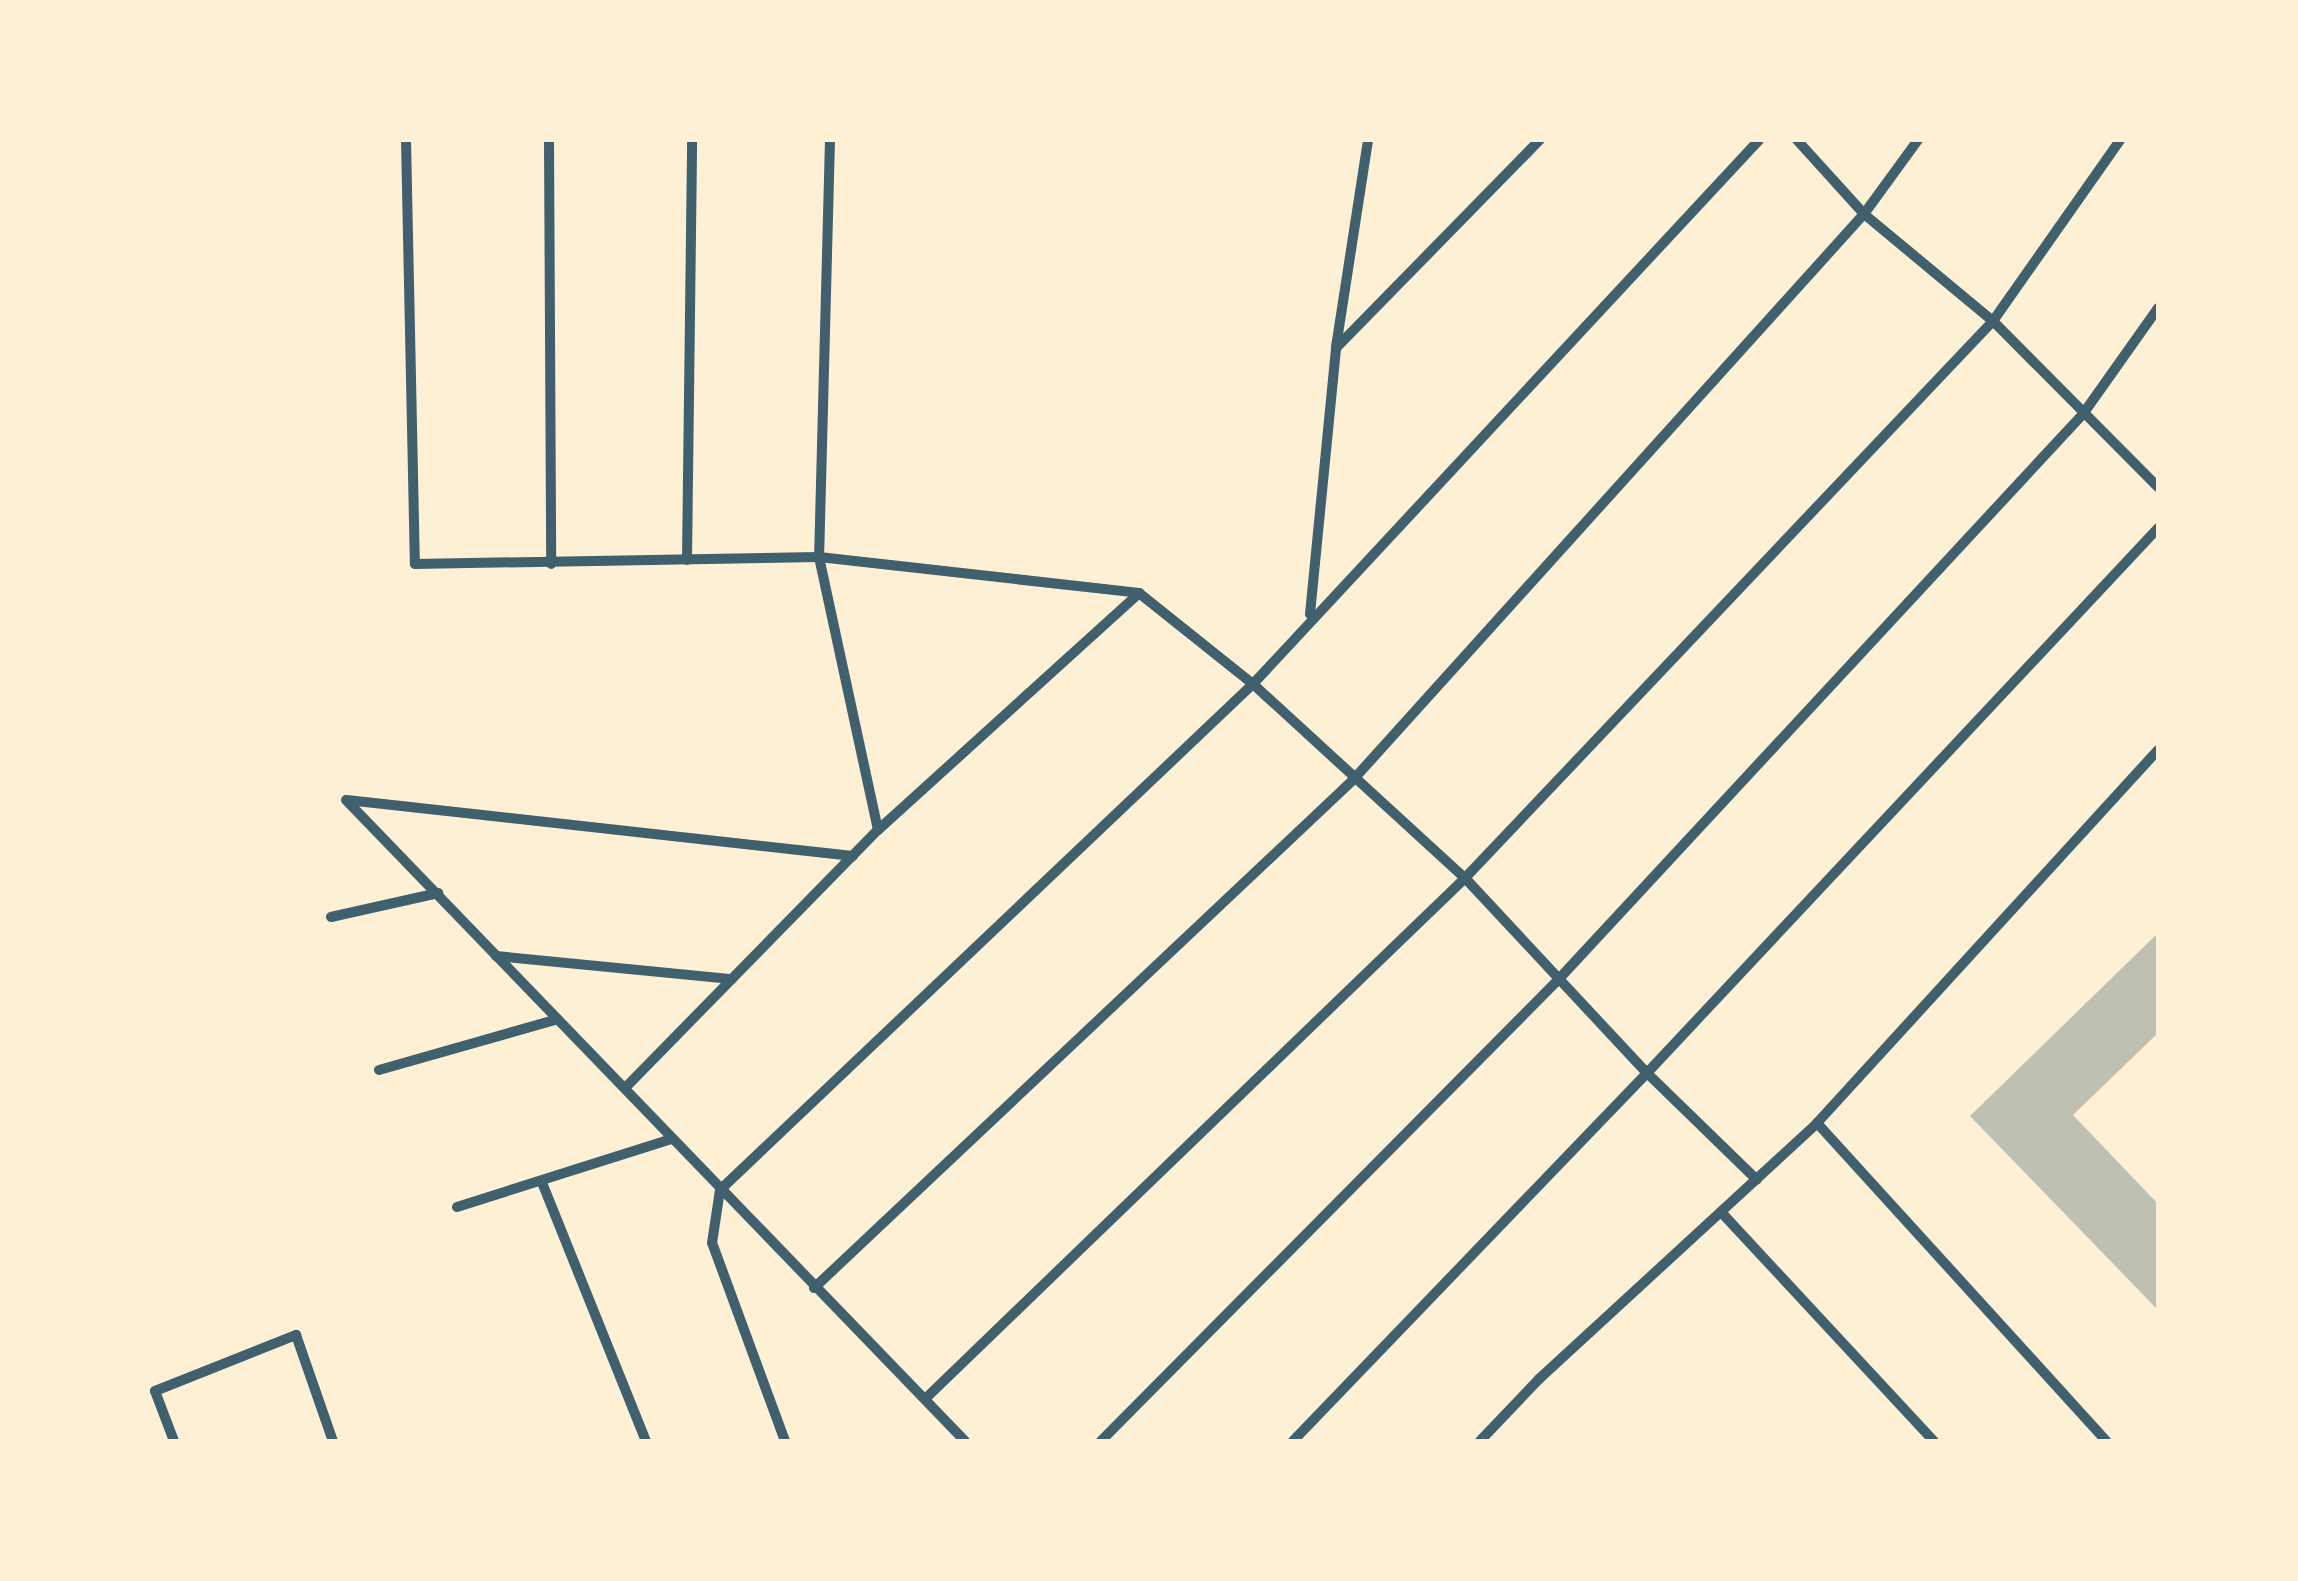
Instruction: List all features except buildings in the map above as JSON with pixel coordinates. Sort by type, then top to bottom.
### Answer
[{"type":"street","points":[[406,140],[415,564],[819,557],[1139,593],[1252,684],[1352,780],[1465,878],[1557,980],[1757,1180]]},
{"type":"street","points":[[549,140],[551,564]]},
{"type":"street","points":[[687,560],[692,140]]},
{"type":"street","points":[[830,140],[819,557],[878,830]]},
{"type":"street","points":[[1310,615],[1336,348],[1368,140]]},
{"type":"street","points":[[1336,348],[1540,140]]},
{"type":"street","points":[[785,1441],[712,1243],[720,1190],[1252,684],[1310,615],[1759,140]]},
{"type":"street","points":[[1797,140],[1864,214],[1993,321],[2158,488]]},
{"type":"street","points":[[814,1288],[1352,780],[1864,214],[1918,140]]},
{"type":"street","points":[[926,1399],[1465,878],[1993,321],[2120,140]]},
{"type":"street","points":[[1101,1441],[1557,980],[2084,414],[2158,308]]},
{"type":"street","points":[[1294,1441],[1647,1073],[2158,528]]},
{"type":"street","points":[[627,1086],[878,830],[1139,593]]},
{"type":"street","points":[[1480,1441],[1818,1123],[2158,750]]},
{"type":"street","points":[[853,856],[346,800],[438,892],[555,1020],[627,1086],[720,1190],[966,1441]]},
{"type":"street","points":[[331,918],[438,892]]},
{"type":"street","points":[[496,956],[732,979]]},
{"type":"street","points":[[379,1070],[555,1020]]},
{"type":"street","points":[[1818,1123],[2106,1441]]},
{"type":"street","points":[[457,1207],[543,1185],[672,1139]]},
{"type":"street","points":[[543,1185],[646,1441]]},
{"type":"street","points":[[1721,1212],[1934,1441]]},
{"type":"street","points":[[174,1441],[155,1391],[296,1336],[333,1441]]}]
